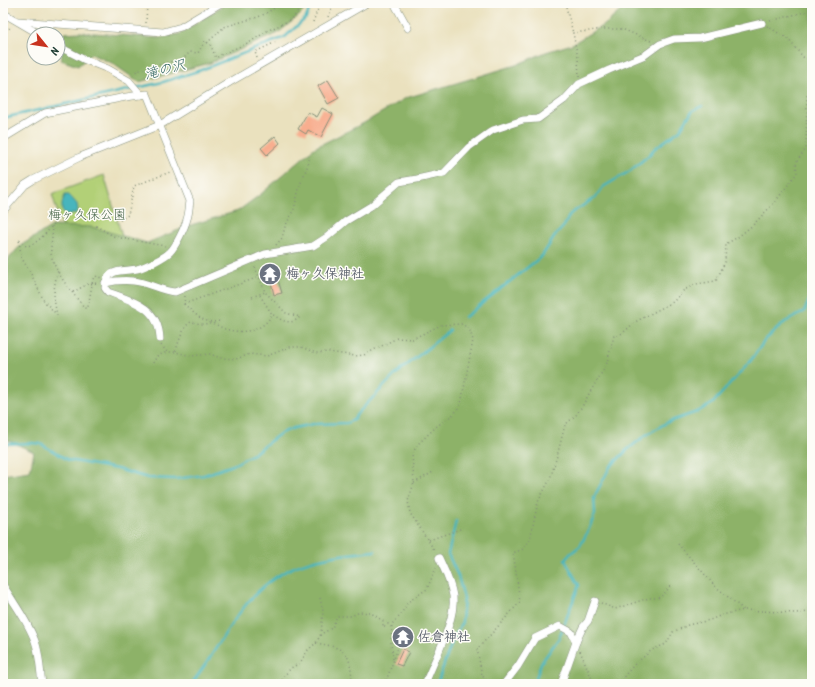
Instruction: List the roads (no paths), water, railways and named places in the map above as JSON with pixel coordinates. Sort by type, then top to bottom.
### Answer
[{"type":"street","points":[[18,21],[163,32],[181,27],[221,3]]},
{"type":"street","points":[[3,211],[25,185],[33,180],[80,157],[160,125],[367,3]]},
{"type":"street","points":[[394,3],[408,28]]},
{"type":"street","points":[[3,13],[26,26]]},
{"type":"street","points":[[105,283],[134,281],[165,291],[175,292],[271,253],[313,246],[327,237],[346,221],[371,206],[399,182],[444,173],[469,147],[493,130],[523,120],[538,119],[564,100],[579,84],[645,55],[660,44],[674,39],[700,38],[762,23]]},
{"type":"street","points":[[66,50],[108,69],[130,83],[140,93]]},
{"type":"street","points":[[3,136],[7,136],[45,113],[140,93],[148,94],[190,201],[187,219],[170,252],[138,269],[118,270],[109,275],[105,283],[105,288],[108,292],[138,303],[149,311],[160,332],[160,339]]},
{"type":"street","points":[[425,684],[453,612],[453,598],[450,584],[439,558]]},
{"type":"street","points":[[3,585],[20,611],[35,642],[40,660],[42,684]]},
{"type":"street","points":[[561,684],[576,642],[583,627],[588,621],[595,601]]},
{"type":"street","points":[[504,684],[518,666],[535,638],[560,626],[571,632],[576,642]]},
{"type":"water","points":[[65,195],[69,195],[77,204],[78,210],[76,213],[69,215],[62,211],[62,203]]},
{"type":"waterway","name":"滝の沢","points":[[3,118],[163,82],[201,70],[285,37],[306,18],[314,3]]},
{"type":"waterway","points":[[465,317],[542,256],[555,236],[564,226],[570,214],[596,197],[603,187],[630,171],[654,149],[680,130],[692,111],[702,106]]},
{"type":"waterway","points":[[534,684],[541,663],[559,638],[579,585],[565,560],[580,546],[588,531],[595,514],[594,497],[610,467],[627,450],[646,435],[668,422],[697,412],[712,404],[749,363],[765,340],[785,322],[804,312],[812,294]]},
{"type":"waterway","points":[[3,444],[41,444],[68,460],[117,469],[148,478],[175,479],[204,475],[233,465],[253,454],[281,433],[294,428],[313,424],[347,423],[353,420],[396,374],[450,330]]},
{"type":"waterway","points":[[437,684],[452,642],[462,622],[464,598],[458,576],[448,554],[456,521]]},
{"type":"waterway","points":[[191,684],[241,611],[255,594],[270,581],[300,564],[317,559],[375,551]]},
{"type":"place","name":"梅ヶ久保神社","points":[[270,274]]},
{"type":"place","name":"佐倉神社","points":[[403,637]]},
{"type":"park label","name":"梅ヶ久保公園","points":[[87,215]]}]
